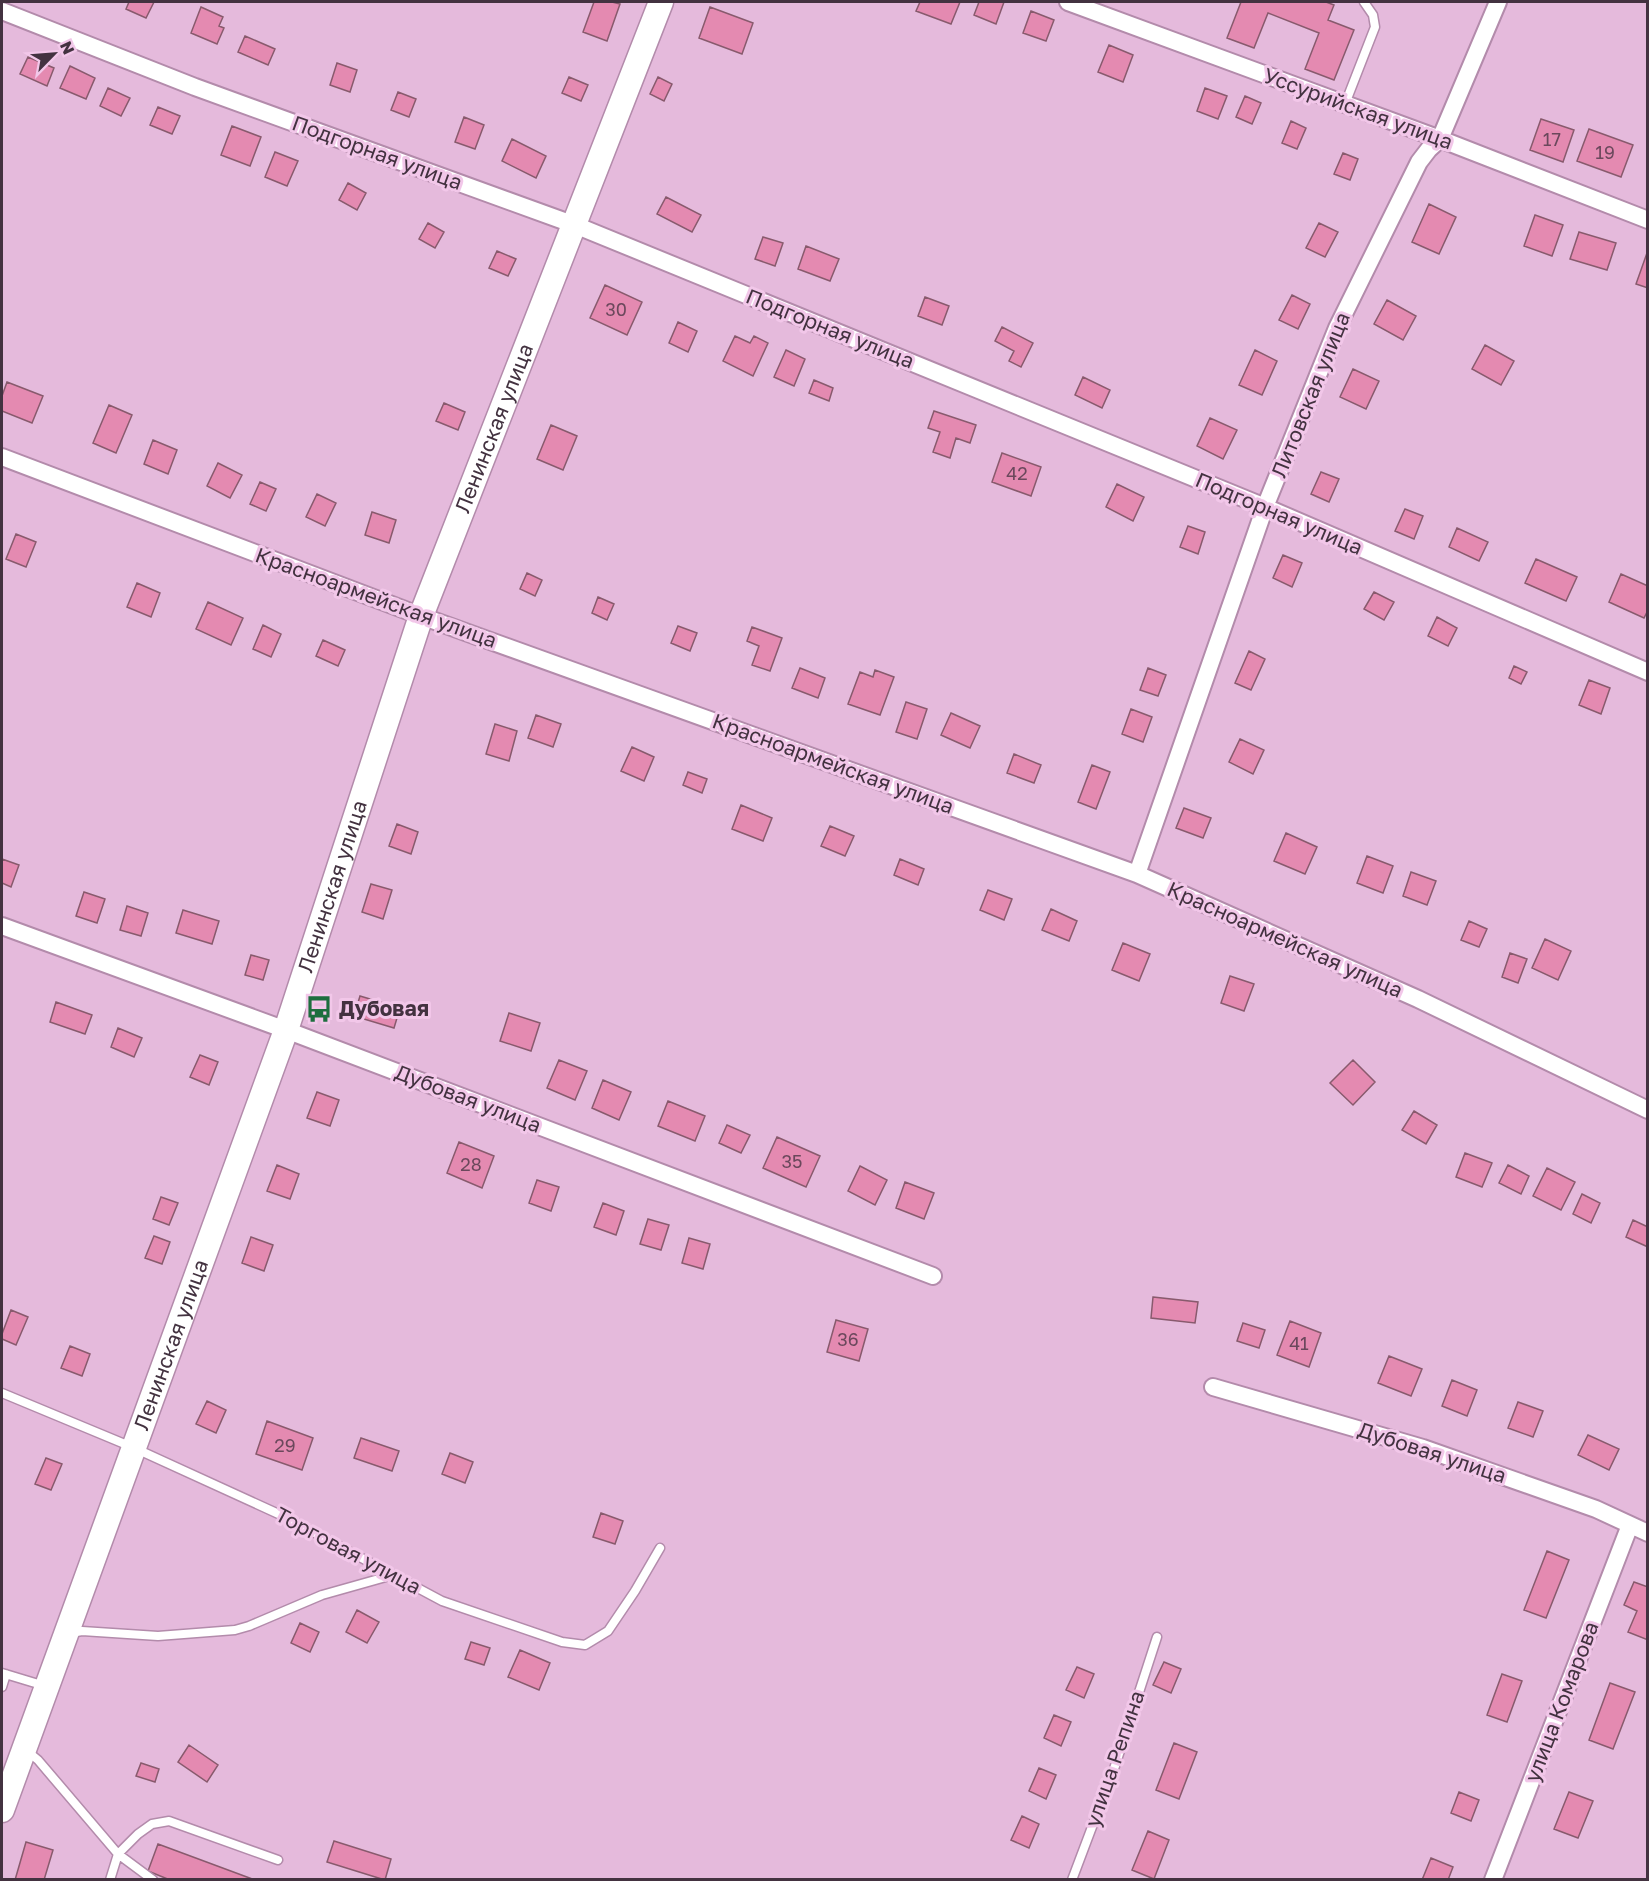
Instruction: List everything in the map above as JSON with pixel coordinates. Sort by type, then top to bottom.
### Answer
[{"type":"main road","name":"Ленинская улица","points":[[2,1810],[48,1687],[132,1447],[286,1030],[421,616],[661,2]]},
{"type":"street","name":"Уссурийская улица","points":[[1068,2],[1440,139],[1647,220]]},
{"type":"street","name":"Литовская улица","points":[[1137,873],[1265,507],[1337,328],[1419,162],[1440,139],[1498,2]]},
{"type":"street","name":"Подгорная улица","points":[[2,11],[195,87],[575,225],[1265,507],[1647,672]]},
{"type":"street","name":"Красноармейская улица","points":[[2,458],[421,616],[1137,873],[1418,999],[1647,1110]]},
{"type":"street","name":"Дубовая улица","points":[[2,926],[286,1030],[933,1276]]},
{"type":"street","name":"Дубовая улица","points":[[1213,1387],[1423,1448],[1596,1509],[1647,1533]]},
{"type":"street","name":"улица Комарова","points":[[1493,1880],[1630,1524]]},
{"type":"lane","points":[[1345,105],[1375,27],[1373,15],[1364,2]]},
{"type":"lane","name":"Торговая улица","points":[[2,1393],[132,1447],[283,1516],[442,1601],[562,1642],[585,1645],[608,1631],[660,1548]]},
{"type":"lane","points":[[65,1634],[82,1631],[158,1636],[235,1630],[322,1595],[393,1575]]},
{"type":"lane","name":"улица Репина","points":[[1072,1880],[1115,1766],[1157,1637]]},
{"type":"lane","points":[[2,1687],[4,1673],[48,1687]]},
{"type":"lane","points":[[24,1749],[38,1760],[118,1854],[153,1880]]},
{"type":"lane","points":[[110,1880],[118,1854],[138,1834],[152,1824],[169,1821],[278,1860]]},
{"type":"building","points":[[129,2],[154,2],[146,18],[126,9]]},
{"type":"building","points":[[594,2],[620,4],[607,41],[583,32]]},
{"type":"building","points":[[920,2],[960,2],[951,24],[916,11]]},
{"type":"building","points":[[979,2],[1004,2],[996,24],[974,15]]},
{"type":"building","points":[[1241,2],[1326,2],[1334,5],[1328,20],[1354,30],[1334,80],[1305,69],[1319,33],[1268,13],[1254,48],[1227,38]]},
{"type":"building","points":[[201,7],[223,17],[219,26],[224,28],[217,44],[191,33]]},
{"type":"building","points":[[710,7],[753,23],[742,54],[699,38]]},
{"type":"building","points":[[1031,11],[1054,20],[1046,41],[1023,33]]},
{"type":"building","points":[[245,36],[275,49],[268,65],[238,52]]},
{"type":"building","points":[[1109,45],[1133,55],[1123,82],[1098,72]]},
{"type":"building","points":[[28,57],[54,68],[47,86],[20,74]]},
{"type":"building","points":[[337,63],[357,70],[350,92],[330,85]]},
{"type":"building","points":[[70,66],[95,78],[86,99],[60,88]]},
{"type":"building","points":[[569,77],[588,85],[581,101],[562,93]]},
{"type":"building","points":[[658,77],[672,84],[664,101],[650,94]]},
{"type":"building","points":[[108,88],[130,98],[121,116],[100,106]]},
{"type":"building","points":[[1205,88],[1227,96],[1218,119],[1197,111]]},
{"type":"building","points":[[398,92],[416,99],[409,117],[391,110]]},
{"type":"building","points":[[1245,96],[1261,103],[1252,124],[1236,117]]},
{"type":"building","points":[[158,107],[180,116],[172,134],[150,125]]},
{"type":"building","points":[[464,117],[484,125],[475,149],[455,142]]},
{"type":"building","points":[[1541,119],[1574,130],[1563,162],[1530,150]]},
{"type":"building","points":[[1291,121],[1306,128],[1297,149],[1282,143]]},
{"type":"building","points":[[232,126],[261,137],[250,166],[221,155]]},
{"type":"building","points":[[1589,129],[1633,145],[1621,177],[1577,161]]},
{"type":"building","points":[[512,139],[546,156],[536,178],[502,161]]},
{"type":"building","points":[[275,152],[298,161],[287,186],[265,177]]},
{"type":"building","points":[[1343,153],[1358,159],[1350,180],[1334,174]]},
{"type":"building","points":[[348,183],[366,193],[357,210],[339,200]]},
{"type":"building","points":[[666,197],[701,215],[692,232],[657,214]]},
{"type":"building","points":[[1429,204],[1456,217],[1439,254],[1412,242]]},
{"type":"building","points":[[1535,215],[1563,225],[1552,256],[1524,246]]},
{"type":"building","points":[[428,223],[444,232],[435,248],[419,239]]},
{"type":"building","points":[[1319,223],[1338,232],[1325,257],[1306,248]]},
{"type":"building","points":[[1579,232],[1616,243],[1607,270],[1570,259]]},
{"type":"building","points":[[763,237],[783,243],[775,266],[755,259]]},
{"type":"building","points":[[806,246],[839,259],[830,281],[798,269]]},
{"type":"building","points":[[497,251],[516,259],[508,276],[489,268]]},
{"type":"building","points":[[1648,253],[1648,288],[1636,284]]},
{"type":"building","points":[[605,285],[642,302],[627,335],[590,318]]},
{"type":"building","points":[[1292,295],[1310,304],[1298,329],[1279,320]]},
{"type":"building","points":[[925,297],[949,306],[942,325],[918,316]]},
{"type":"building","points":[[1387,300],[1416,316],[1403,340],[1374,324]]},
{"type":"building","points":[[678,322],[697,331],[688,352],[669,343]]},
{"type":"building","points":[[1002,327],[1033,343],[1021,367],[1009,361],[1014,351],[995,341]]},
{"type":"building","points":[[735,336],[750,343],[754,336],[768,343],[753,376],[723,361]]},
{"type":"building","points":[[1485,345],[1514,361],[1501,385],[1472,369]]},
{"type":"building","points":[[786,350],[805,359],[794,386],[774,377]]},
{"type":"building","points":[[1255,350],[1277,361],[1262,395],[1239,385]]},
{"type":"building","points":[[1353,369],[1379,381],[1366,409],[1340,397]]},
{"type":"building","points":[[1083,377],[1110,390],[1102,408],[1075,395]]},
{"type":"building","points":[[814,380],[833,388],[829,401],[809,393]]},
{"type":"building","points":[[7,382],[43,396],[32,423],[2,411],[2,396]]},
{"type":"building","points":[[444,403],[465,412],[458,430],[436,421]]},
{"type":"building","points":[[109,405],[132,415],[116,453],[93,443]]},
{"type":"building","points":[[934,411],[976,425],[970,443],[956,438],[950,458],[933,452],[940,432],[928,428]]},
{"type":"building","points":[[1210,418],[1237,430],[1223,459],[1197,446]]},
{"type":"building","points":[[551,425],[577,436],[563,470],[537,459]]},
{"type":"building","points":[[153,440],[177,450],[168,474],[144,464]]},
{"type":"building","points":[[1002,453],[1041,467],[1031,496],[992,482]]},
{"type":"building","points":[[218,463],[242,475],[230,498],[207,486]]},
{"type":"building","points":[[1321,472],[1339,479],[1329,502],[1311,494]]},
{"type":"building","points":[[260,482],[276,489],[266,511],[250,504]]},
{"type":"building","points":[[1117,484],[1144,497],[1133,521],[1106,507]]},
{"type":"building","points":[[317,494],[336,503],[325,526],[306,517]]},
{"type":"building","points":[[1405,509],[1423,516],[1414,539],[1395,531]]},
{"type":"building","points":[[372,512],[396,520],[389,543],[365,535]]},
{"type":"building","points":[[1188,526],[1205,532],[1198,554],[1180,547]]},
{"type":"building","points":[[1457,528],[1488,542],[1479,561],[1449,547]]},
{"type":"building","points":[[16,534],[36,542],[26,567],[6,559]]},
{"type":"building","points":[[1283,555],[1302,563],[1292,587],[1273,578]]},
{"type":"building","points":[[1536,559],[1577,577],[1566,601],[1525,583]]},
{"type":"building","points":[[527,573],[542,580],[535,596],[520,589]]},
{"type":"building","points":[[1621,574],[1648,586],[1648,610],[1644,618],[1609,602]]},
{"type":"building","points":[[137,583],[160,593],[151,617],[127,607]]},
{"type":"building","points":[[1374,592],[1394,602],[1384,620],[1364,609]]},
{"type":"building","points":[[598,597],[614,604],[607,620],[592,613]]},
{"type":"building","points":[[208,602],[243,618],[231,645],[196,629]]},
{"type":"building","points":[[1437,617],[1457,628],[1448,646],[1428,636]]},
{"type":"building","points":[[263,625],[281,634],[271,657],[253,649]]},
{"type":"building","points":[[678,626],[697,633],[690,651],[671,643]]},
{"type":"building","points":[[752,627],[782,638],[770,671],[752,665],[759,646],[747,641]]},
{"type":"building","points":[[323,640],[345,650],[338,666],[316,656]]},
{"type":"building","points":[[1249,651],[1265,659],[1251,690],[1235,683]]},
{"type":"building","points":[[1514,666],[1527,672],[1521,684],[1509,678]]},
{"type":"building","points":[[800,668],[825,678],[818,698],[792,688]]},
{"type":"building","points":[[1148,668],[1166,675],[1158,696],[1140,690]]},
{"type":"building","points":[[875,670],[894,677],[880,715],[848,704],[860,672],[873,677]]},
{"type":"building","points":[[1589,680],[1610,688],[1601,714],[1579,705]]},
{"type":"building","points":[[906,702],[927,709],[917,739],[896,732]]},
{"type":"building","points":[[1131,709],[1152,717],[1143,742],[1122,734]]},
{"type":"building","points":[[951,713],[980,726],[970,748],[941,735]]},
{"type":"building","points":[[536,715],[561,724],[553,747],[528,738]]},
{"type":"building","points":[[495,724],[517,731],[509,761],[486,754]]},
{"type":"building","points":[[1240,739],[1264,750],[1253,774],[1229,762]]},
{"type":"building","points":[[632,747],[654,757],[644,781],[621,771]]},
{"type":"building","points":[[1014,754],[1041,765],[1034,783],[1007,773]]},
{"type":"building","points":[[1092,765],[1110,772],[1096,809],[1078,802]]},
{"type":"building","points":[[688,772],[707,779],[702,793],[683,785]]},
{"type":"building","points":[[741,805],[772,818],[763,841],[732,829]]},
{"type":"building","points":[[1184,808],[1211,818],[1203,838],[1176,828]]},
{"type":"building","points":[[397,824],[418,832],[411,854],[389,846]]},
{"type":"building","points":[[830,826],[854,836],[845,856],[821,846]]},
{"type":"building","points":[[1286,833],[1317,847],[1305,874],[1274,861]]},
{"type":"building","points":[[1367,856],[1393,866],[1383,893],[1357,883]]},
{"type":"building","points":[[2,859],[19,865],[11,887],[2,883]]},
{"type":"building","points":[[900,859],[924,869],[918,885],[894,875]]},
{"type":"building","points":[[1411,872],[1436,881],[1427,905],[1403,896]]},
{"type":"building","points":[[371,884],[392,890],[383,919],[362,912]]},
{"type":"building","points":[[988,890],[1012,899],[1004,920],[980,910]]},
{"type":"building","points":[[84,892],[105,899],[97,923],[76,916]]},
{"type":"building","points":[[127,906],[148,913],[141,936],[120,930]]},
{"type":"building","points":[[1051,909],[1077,921],[1069,941],[1042,930]]},
{"type":"building","points":[[183,910],[219,921],[212,944],[176,933]]},
{"type":"building","points":[[1469,921],[1487,929],[1479,947],[1461,940]]},
{"type":"building","points":[[1545,939],[1571,951],[1558,980],[1532,968]]},
{"type":"building","points":[[1123,943],[1150,954],[1139,981],[1112,970]]},
{"type":"building","points":[[1510,953],[1527,959],[1518,983],[1502,977]]},
{"type":"building","points":[[251,955],[269,960],[263,980],[245,975]]},
{"type":"building","points":[[1230,976],[1254,984],[1244,1011],[1221,1003]]},
{"type":"building","points":[[360,996],[400,1008],[394,1028],[354,1016]]},
{"type":"building","points":[[56,1002],[92,1015],[85,1034],[50,1022]]},
{"type":"building","points":[[509,1013],[540,1023],[531,1051],[500,1041]]},
{"type":"building","points":[[118,1028],[142,1038],[134,1057],[111,1047]]},
{"type":"building","points":[[200,1055],[218,1062],[209,1085],[190,1077]]},
{"type":"building","points":[[559,1060],[587,1071],[575,1100],[547,1088]]},
{"type":"building","points":[[1353,1060],[1375,1082],[1353,1105],[1330,1083]]},
{"type":"building","points":[[603,1080],[631,1092],[619,1120],[592,1108]]},
{"type":"building","points":[[317,1092],[339,1100],[330,1126],[307,1118]]},
{"type":"building","points":[[668,1101],[705,1116],[695,1141],[658,1126]]},
{"type":"building","points":[[1414,1111],[1437,1125],[1426,1144],[1402,1130]]},
{"type":"building","points":[[727,1125],[750,1135],[741,1153],[719,1143]]},
{"type":"building","points":[[777,1137],[820,1156],[806,1187],[763,1168]]},
{"type":"building","points":[[459,1142],[494,1156],[482,1188],[447,1173]]},
{"type":"building","points":[[1465,1153],[1492,1163],[1482,1187],[1456,1177]]},
{"type":"building","points":[[277,1165],[299,1174],[290,1199],[267,1191]]},
{"type":"building","points":[[1508,1165],[1529,1176],[1521,1194],[1499,1183]]},
{"type":"building","points":[[860,1166],[887,1180],[875,1205],[848,1191]]},
{"type":"building","points":[[1547,1168],[1575,1182],[1561,1210],[1533,1196]]},
{"type":"building","points":[[537,1180],[559,1187],[551,1211],[529,1203]]},
{"type":"building","points":[[905,1182],[934,1193],[924,1219],[896,1208]]},
{"type":"building","points":[[1582,1194],[1600,1203],[1591,1223],[1573,1214]]},
{"type":"building","points":[[161,1197],[178,1203],[169,1225],[153,1219]]},
{"type":"building","points":[[603,1203],[624,1211],[616,1235],[594,1227]]},
{"type":"building","points":[[648,1219],[669,1225],[661,1250],[640,1244]]},
{"type":"building","points":[[1633,1220],[1648,1227],[1648,1247],[1626,1237]]},
{"type":"building","points":[[154,1236],[170,1242],[162,1264],[145,1258]]},
{"type":"building","points":[[251,1237],[273,1245],[264,1271],[242,1263]]},
{"type":"building","points":[[689,1238],[710,1244],[703,1269],[682,1263]]},
{"type":"building","points":[[1153,1297],[1198,1302],[1195,1323],[1151,1318]]},
{"type":"building","points":[[11,1310],[28,1317],[16,1345],[2,1339]]},
{"type":"building","points":[[836,1320],[868,1329],[859,1361],[827,1352]]},
{"type":"building","points":[[1290,1321],[1321,1333],[1309,1367],[1277,1355]]},
{"type":"building","points":[[1243,1323],[1265,1330],[1259,1348],[1237,1341]]},
{"type":"building","points":[[70,1346],[90,1354],[82,1376],[61,1368]]},
{"type":"building","points":[[1389,1356],[1422,1369],[1411,1396],[1378,1383]]},
{"type":"building","points":[[1452,1380],[1477,1390],[1467,1416],[1442,1406]]},
{"type":"building","points":[[207,1401],[226,1410],[216,1433],[196,1424]]},
{"type":"building","points":[[1518,1402],[1543,1411],[1533,1437],[1508,1428]]},
{"type":"building","points":[[267,1421],[313,1438],[302,1470],[256,1454]]},
{"type":"building","points":[[1588,1435],[1619,1449],[1609,1470],[1578,1455]]},
{"type":"building","points":[[361,1438],[399,1451],[392,1471],[354,1458]]},
{"type":"building","points":[[450,1453],[473,1462],[465,1483],[442,1474]]},
{"type":"building","points":[[46,1458],[62,1464],[51,1490],[35,1484]]},
{"type":"building","points":[[601,1513],[623,1521],[615,1544],[593,1537]]},
{"type":"building","points":[[1547,1551],[1569,1560],[1546,1618],[1524,1610]]},
{"type":"building","points":[[1634,1582],[1648,1587],[1648,1640],[1628,1632],[1637,1611],[1624,1605]]},
{"type":"building","points":[[357,1610],[379,1622],[367,1643],[346,1632]]},
{"type":"building","points":[[300,1623],[319,1632],[310,1652],[291,1643]]},
{"type":"building","points":[[471,1642],[490,1648],[484,1665],[465,1659]]},
{"type":"building","points":[[520,1650],[550,1663],[539,1690],[508,1677]]},
{"type":"building","points":[[1164,1662],[1181,1669],[1171,1693],[1153,1685]]},
{"type":"building","points":[[1077,1667],[1094,1674],[1084,1698],[1066,1690]]},
{"type":"building","points":[[1502,1674],[1522,1681],[1507,1722],[1487,1715]]},
{"type":"building","points":[[1610,1683],[1635,1692],[1613,1749],[1589,1740]]},
{"type":"building","points":[[1054,1715],[1071,1722],[1061,1746],[1044,1738]]},
{"type":"building","points":[[1174,1743],[1197,1752],[1179,1799],[1156,1790]]},
{"type":"building","points":[[189,1745],[218,1765],[207,1782],[178,1762]]},
{"type":"building","points":[[141,1763],[159,1769],[155,1782],[136,1776]]},
{"type":"building","points":[[1039,1768],[1056,1775],[1046,1799],[1029,1791]]},
{"type":"building","points":[[1459,1792],[1479,1800],[1471,1821],[1451,1813]]},
{"type":"building","points":[[1569,1792],[1593,1801],[1578,1838],[1554,1829]]},
{"type":"building","points":[[1022,1816],[1039,1824],[1029,1848],[1011,1840]]},
{"type":"building","points":[[1148,1831],[1169,1840],[1154,1879],[1132,1870]]},
{"type":"building","points":[[334,1841],[391,1859],[385,1880],[327,1862]]},
{"type":"building","points":[[26,1842],[53,1850],[44,1880],[15,1880]]},
{"type":"building","points":[[158,1844],[255,1880],[170,1880],[148,1871]]},
{"type":"building","points":[[1431,1858],[1453,1867],[1448,1880],[1422,1880]]},
{"type":"place","name":"Дубовая","points":[[319,1009]]}]
